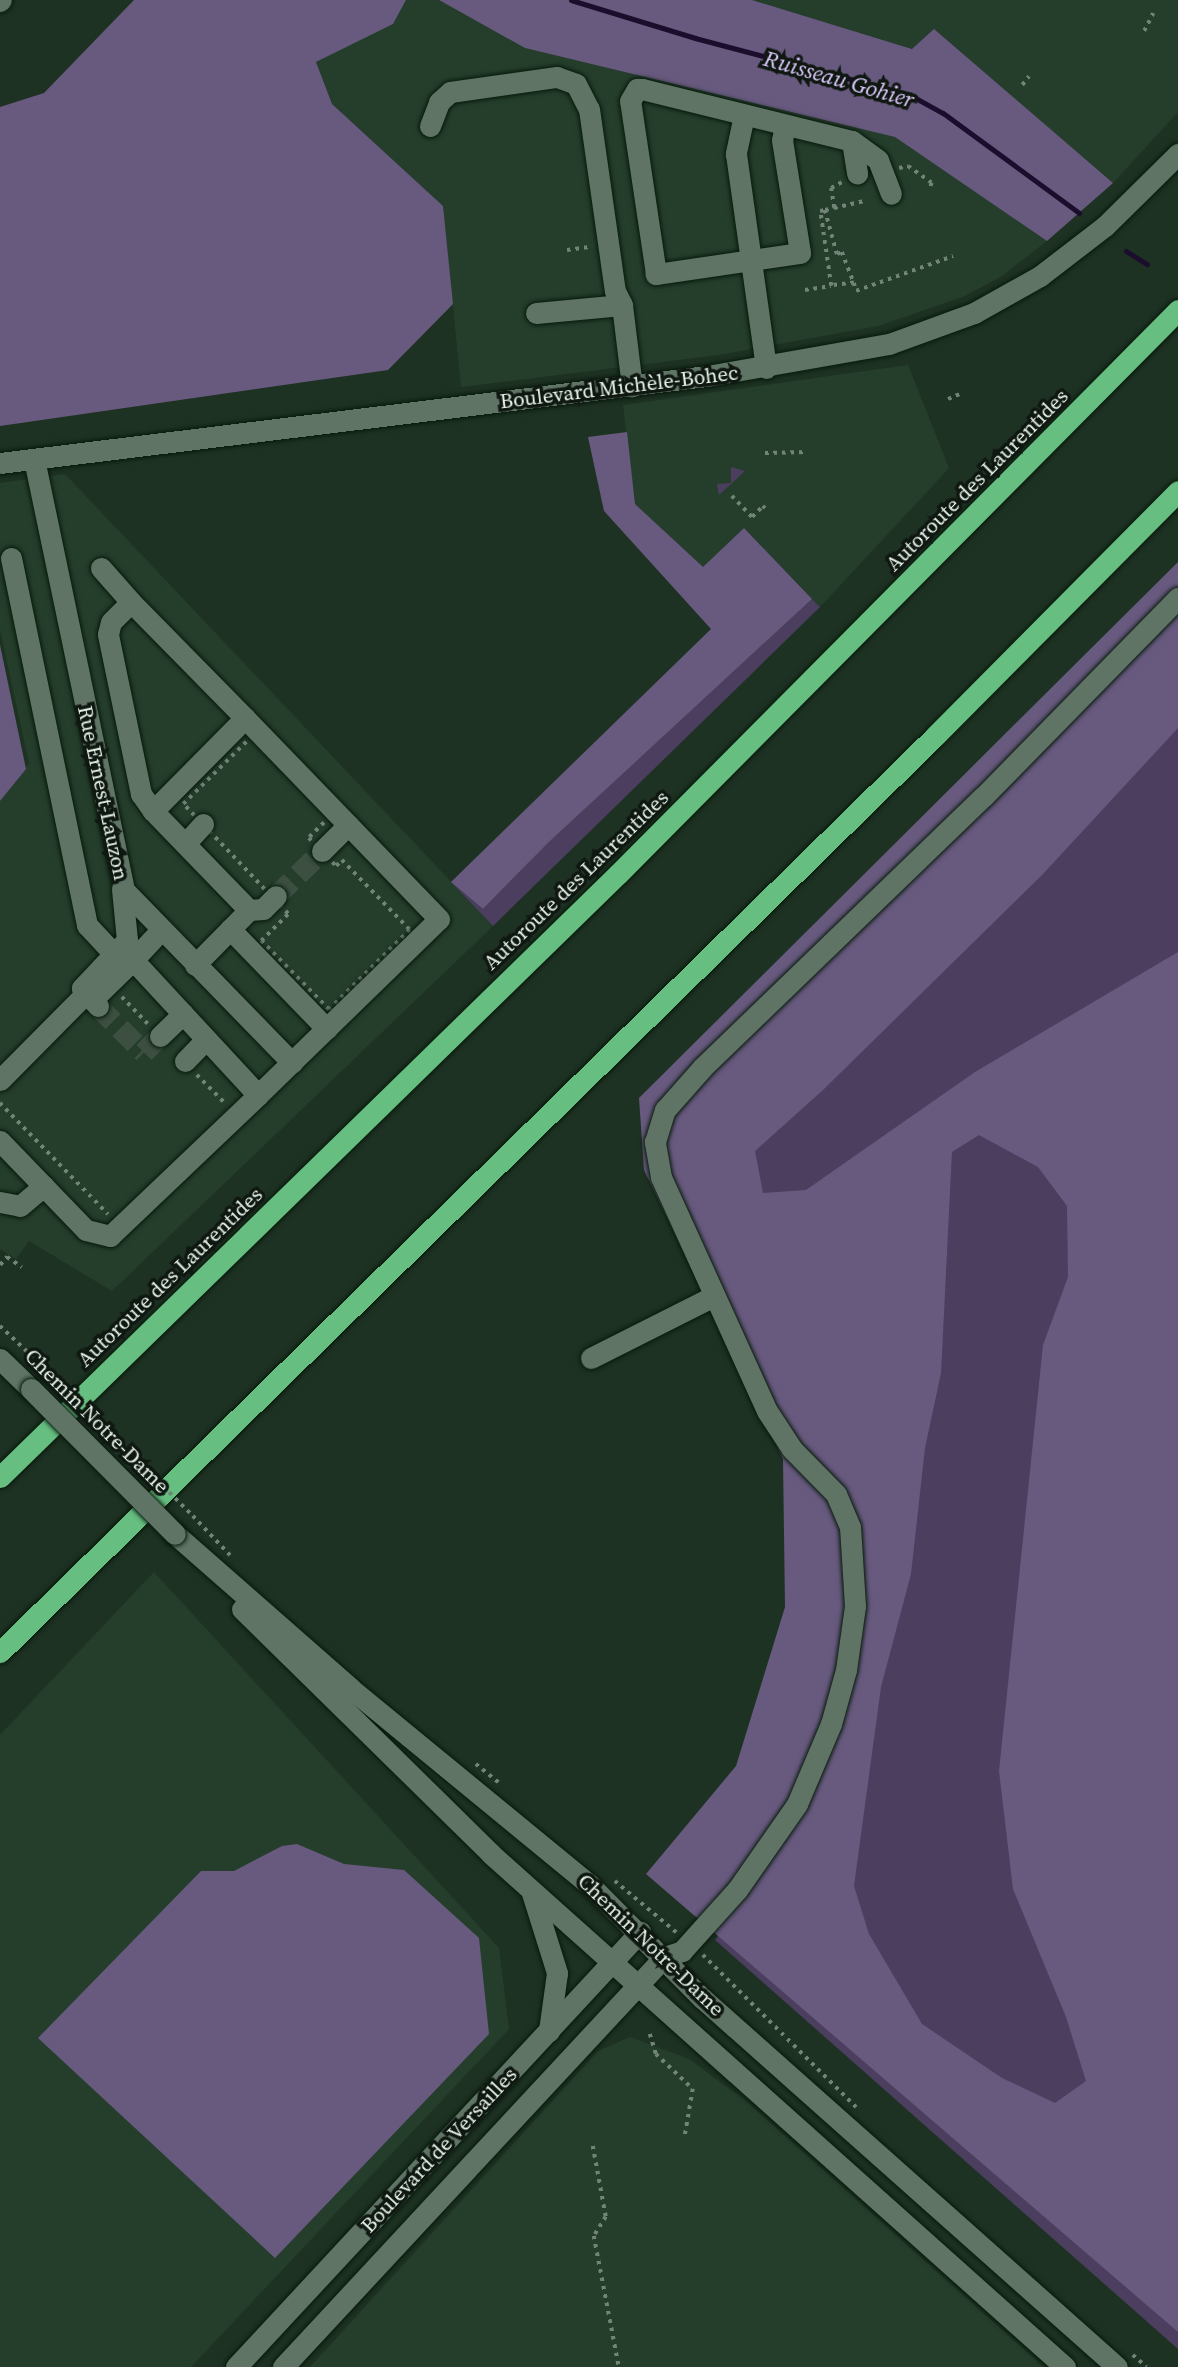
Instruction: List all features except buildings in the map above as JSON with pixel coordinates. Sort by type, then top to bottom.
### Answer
[{"type":"highway","name":"Autoroute des Laurentides","points":[[0,1478],[618,874],[1178,310]]},
{"type":"highway","points":[[0,1652],[935,736],[1178,491]]},
{"type":"street","points":[[430,126],[439,102],[450,92],[557,77],[576,84],[589,109],[615,291],[622,305],[632,386]]},
{"type":"street","points":[[785,125],[782,141],[800,253],[656,274],[631,95],[642,89],[852,141],[878,160],[891,194]]},
{"type":"street","points":[[744,115],[736,154],[766,368]]},
{"type":"street","points":[[852,141],[857,174]]},
{"type":"street","name":"Boulevard Michèle-Bohec","points":[[0,463],[766,368],[909,338],[993,303],[1040,276],[1091,239],[1178,154]]},
{"type":"street","points":[[536,313],[622,305]]},
{"type":"street","name":"Rue Ernest-Lauzon","points":[[34,458],[120,881],[127,896],[292,1063]]},
{"type":"street","points":[[11,558],[88,925],[183,1014],[258,1095]]},
{"type":"street","points":[[0,1141],[86,1230],[110,1236],[439,919],[348,825],[240,731],[101,568]]},
{"type":"street","name":"Boulevard de Versailles","points":[[283,2367],[664,1957],[682,1951],[737,1890],[797,1804],[831,1724],[846,1671],[855,1606],[854,1548],[844,1510],[827,1482],[778,1431],[714,1296],[661,1177],[655,1142],[665,1110],[702,1067],[992,787],[1178,598]]},
{"type":"street","points":[[131,602],[111,622],[108,634],[144,801],[249,909],[264,909],[276,896]]},
{"type":"street","points":[[153,811],[212,763],[240,731]]},
{"type":"street","points":[[100,783],[138,776]]},
{"type":"street","points":[[185,844],[203,824]]},
{"type":"street","points":[[329,858],[348,825]]},
{"type":"street","points":[[120,881],[129,932],[125,961]]},
{"type":"street","points":[[195,965],[249,909]]},
{"type":"street","points":[[230,929],[327,1029]]},
{"type":"street","points":[[0,1080],[161,930]]},
{"type":"street","points":[[160,1036],[183,1014]]},
{"type":"street","points":[[185,1061],[206,1039]]},
{"type":"street","points":[[0,1202],[20,1206],[44,1186]]},
{"type":"street","points":[[591,1358],[714,1296]]},
{"type":"street","name":"Chemin Notre-Dame","points":[[0,1359],[175,1534],[276,1647],[531,1891],[1065,2367]]},
{"type":"street","name":"Chemin Notre-Dame","points":[[175,1534],[350,1689],[506,1811],[640,1931],[702,1998],[1122,2358]]},
{"type":"street","points":[[531,1891],[556,1973],[548,2033]]},
{"type":"street","name":"Boulevard de Versailles","points":[[236,2367],[640,1931]]},
{"type":"path","points":[[1144,31],[1153,13]]},
{"type":"path","points":[[1022,85],[1029,76]]},
{"type":"path","points":[[908,166],[932,183],[930,188]]},
{"type":"path","points":[[834,208],[831,188],[857,174]]},
{"type":"path","points":[[831,286],[820,211],[865,201]]},
{"type":"path","points":[[825,210],[835,237],[833,244],[837,254],[842,252],[856,291],[953,256]]},
{"type":"path","points":[[825,246],[833,244]]},
{"type":"path","points":[[567,250],[601,246]]},
{"type":"path","points":[[805,290],[854,284]]},
{"type":"path","points":[[948,400],[960,394]]},
{"type":"path","points":[[765,453],[807,452]]},
{"type":"path","points":[[732,496],[752,517],[763,506],[765,508]]},
{"type":"path","points":[[288,914],[261,941],[328,1010],[410,930],[342,860],[329,858]]},
{"type":"path","points":[[115,989],[160,1036]]},
{"type":"path","points":[[185,1061],[228,1106]]},
{"type":"path","points":[[0,1102],[112,1218]]},
{"type":"path","points":[[0,1265],[7,1257],[22,1267]]},
{"type":"path","name":"Chemin Notre-Dame","points":[[0,1326],[193,1516]]},
{"type":"path","name":"Chemin Notre-Dame","points":[[698,1950],[861,2112]]},
{"type":"path","points":[[650,2034],[656,2054],[693,2089],[685,2136]]},
{"type":"path","points":[[593,2146],[606,2217],[594,2236],[619,2367]]},
{"type":"path","points":[[1122,2358],[1147,2367]]},
{"type":"shaded area","points":[[134,0],[406,0],[393,24],[316,62],[332,104],[443,206],[453,304],[388,370],[0,426],[0,107],[44,93]]},
{"type":"shaded area","points":[[406,0],[439,0],[525,48],[895,137],[1047,241],[1002,276],[965,296],[878,326],[718,355],[461,387],[443,206],[332,104],[316,62],[393,24]]},
{"type":"shaded area","points":[[439,0],[752,0],[912,49],[934,29],[1113,183],[1047,241],[895,137],[525,48]]},
{"type":"shaded area","points":[[752,0],[1178,0],[1178,112],[1113,183],[934,29],[913,49]]},
{"type":"shaded area","points":[[908,365],[949,468],[820,607],[744,528],[703,568],[635,504],[623,405]]},
{"type":"shaded area","points":[[627,432],[635,504],[703,567],[744,528],[812,599],[549,842],[483,909],[451,882],[711,629],[604,511],[588,437]]},
{"type":"shaded area","points":[[731,467],[745,471],[719,495],[717,484],[731,483]]},
{"type":"shaded area","points":[[65,474],[493,926],[112,1291],[29,1241],[16,1259],[0,1249],[0,801],[29,763],[0,630],[0,483]]},
{"type":"shaded area","points":[[1178,562],[1178,728],[1043,874],[823,1090],[755,1151],[763,1193],[806,1190],[975,1072],[1178,952],[1178,2332],[646,1874],[736,1766],[785,1607],[783,1459],[644,1170],[639,1098]],"holes":[[[979,1135],[1038,1167],[1067,1206],[1068,1277],[1043,1345],[999,1771],[1013,1889],[1066,2017],[1086,2081],[1055,2103],[1002,2078],[922,2024],[869,1934],[854,1886],[881,1687],[911,1574],[925,1448],[941,1373],[952,1152]]]},
{"type":"shaded area","points":[[1178,590],[1178,2349],[715,1940],[780,1857],[854,1567],[704,1078]]},
{"type":"shaded area","points":[[812,599],[820,607],[493,926],[451,882],[483,909],[549,842]]},
{"type":"shaded area","points":[[0,645],[26,769],[0,801]]},
{"type":"shaded area","points":[[154,1572],[499,1948],[509,2029],[191,2367],[0,2367],[0,1735]]},
{"type":"shaded area","points":[[297,1844],[344,1864],[404,1870],[479,1938],[489,2034],[275,2258],[38,2038],[201,1871],[234,1871],[282,1846]]},
{"type":"shaded area","points":[[630,2037],[689,2059],[746,2101],[1044,2367],[310,2367],[598,2051]]},
{"type":"waterway","name":"Ruisseau Gohier","points":[[571,0],[695,38],[910,95],[943,113],[1079,213]]},
{"type":"waterway","name":"Ruisseau Gohier","points":[[1126,251],[1147,264]]},
{"type":"tunnel","points":[[276,896],[322,851]]},
{"type":"tunnel","points":[[98,1006],[144,1052],[160,1036]]}]
